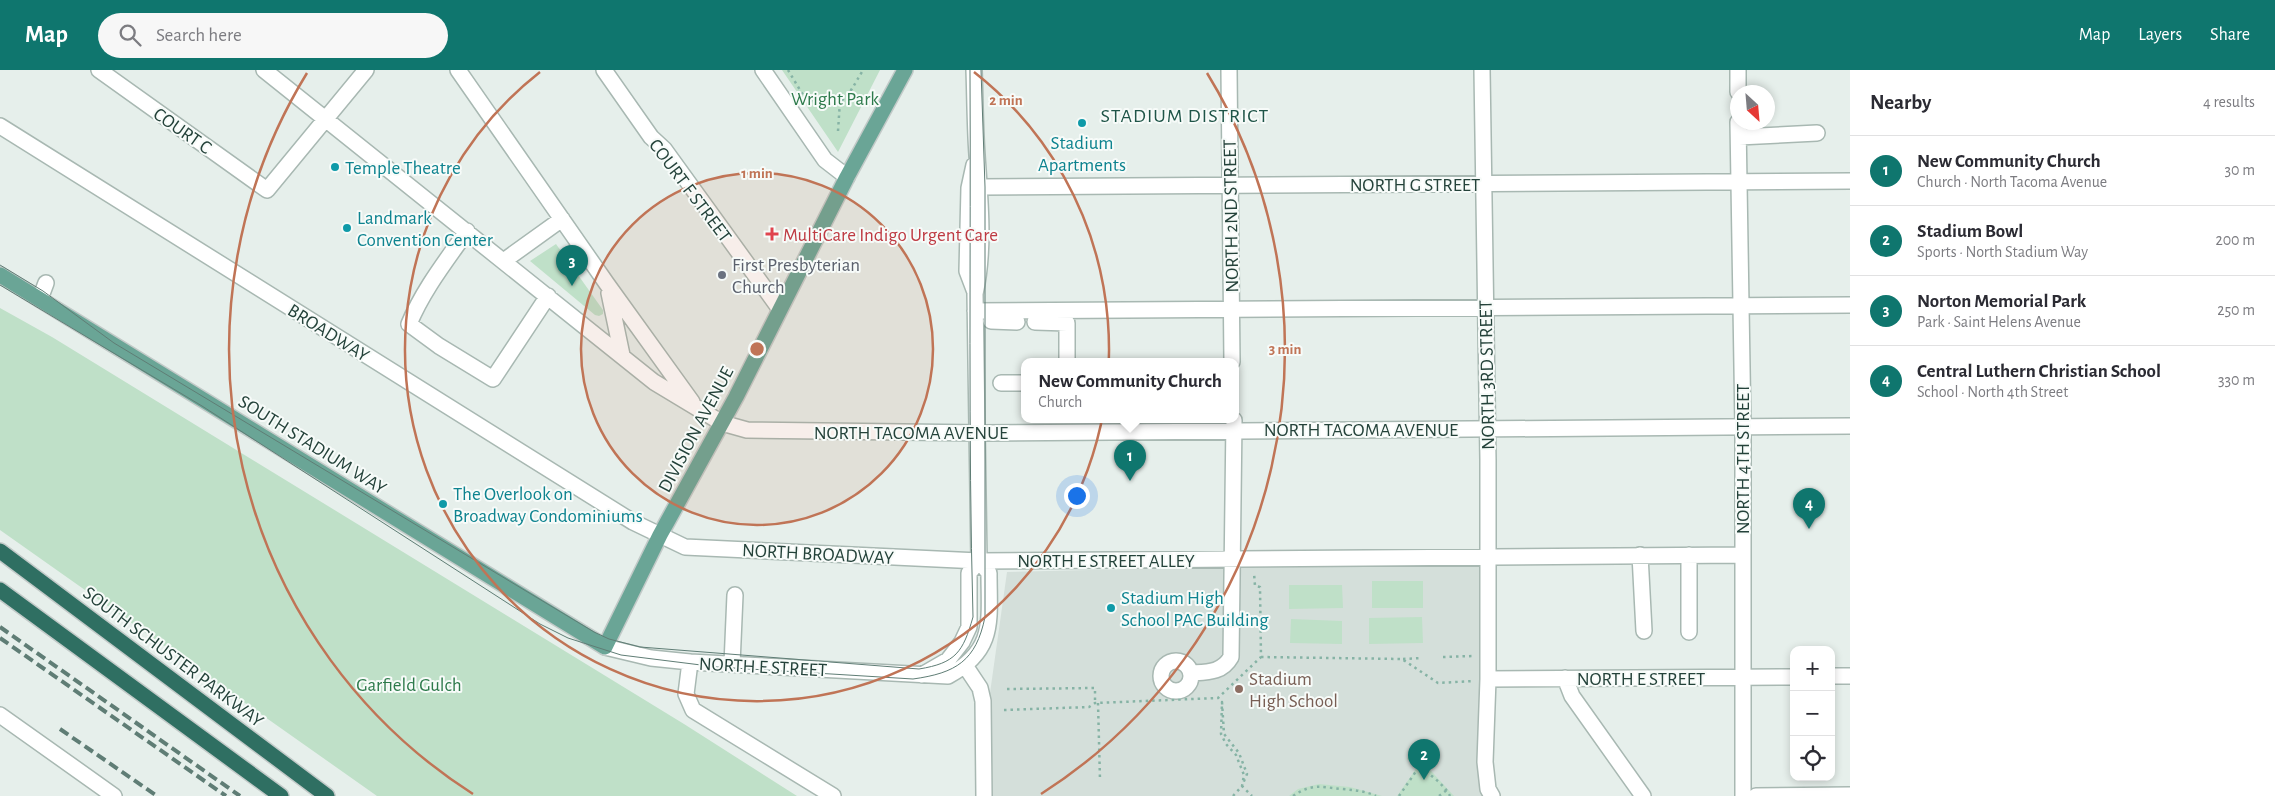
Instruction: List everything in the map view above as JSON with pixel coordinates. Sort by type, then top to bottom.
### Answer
[{"type":"highway","name":"SOUTH SCHUSTER PARKWAY","points":[[0,551],[325,795]]},
{"type":"highway","points":[[0,590],[281,796]]},
{"type":"main road","name":"DIVISION AVENUE","points":[[605,647],[660,536],[722,423],[846,177],[905,70]]},
{"type":"main road","name":"SOUTH STADIUM WAY","points":[[0,275],[605,647]]},
{"type":"street","name":"COURT C","points":[[99,70],[267,190],[325,120]]},
{"type":"street","name":"NORTH TACOMA AVENUE","points":[[264,70],[505,260],[654,382],[722,423],[747,430],[978,432],[1058,426],[1234,425],[1488,429],[1850,426]]},
{"type":"street","points":[[325,120],[366,70]]},
{"type":"street","points":[[458,70],[607,284],[696,406]]},
{"type":"street","name":"COURT F STREET","points":[[604,70],[651,137],[664,149],[779,308]]},
{"type":"street","points":[[763,70],[825,160],[846,177]]},
{"type":"street","points":[[922,675],[948,660],[962,642],[969,627],[969,573],[979,561],[975,294],[980,271],[980,187],[974,70]]},
{"type":"street","name":"NORTH 2ND STREET","points":[[1228,70],[1232,358]]},
{"type":"street","name":"NORTH 3RD STREET","points":[[1482,70],[1484,308],[1488,429],[1487,555],[1481,680],[1485,762],[1488,790],[1492,796]]},
{"type":"street","points":[[1738,70],[1738,85]]},
{"type":"street","name":"BROADWAY","points":[[0,126],[634,522],[660,536]]},
{"type":"street","points":[[1738,130],[1817,134]]},
{"type":"street","name":"NORTH 4TH STREET","points":[[1738,130],[1743,428],[1744,796]]},
{"type":"street","points":[[975,294],[967,271],[969,188],[977,156]]},
{"type":"street","name":"NORTH G STREET","points":[[980,187],[1850,181]]},
{"type":"street","points":[[505,260],[562,219]]},
{"type":"street","points":[[467,231],[415,308],[409,324],[438,346],[493,379],[548,296]]},
{"type":"street","points":[[40,300],[46,282]]},
{"type":"street","points":[[607,284],[622,355]]},
{"type":"street","points":[[975,316],[1231,310],[1850,305]]},
{"type":"street","points":[[975,316],[1017,322]]},
{"type":"street","points":[[1035,322],[1067,323],[1067,358]]},
{"type":"street","points":[[1001,383],[1021,383]]},
{"type":"street","points":[[1191,673],[1215,671],[1227,664],[1231,657],[1234,425]]},
{"type":"street","name":"NORTH BROADWAY","points":[[660,536],[685,547],[979,561]]},
{"type":"street","name":"NORTH E STREET ALLEY","points":[[979,561],[1233,560],[1487,555],[1742,555]]},
{"type":"street","points":[[1640,555],[1644,631]]},
{"type":"street","points":[[1689,555],[1690,632]]},
{"type":"street","points":[[979,561],[990,573],[990,625],[977,655],[966,667],[980,688],[982,701],[984,796]]},
{"type":"street","points":[[732,664],[735,595]]},
{"type":"street","name":"NORTH E STREET","points":[[605,647],[652,658],[690,662],[922,675],[948,676],[966,667]]},
{"type":"street","points":[[690,662],[686,694],[693,710],[834,796]]},
{"type":"street","points":[[1835,676],[1850,676]]},
{"type":"street","name":"NORTH E STREET","points":[[1481,680],[1790,677]]},
{"type":"street","points":[[1565,678],[1572,696],[1644,796]]},
{"type":"street","points":[[0,715],[114,796]]},
{"type":"street","points":[[1756,796],[1850,795]]},
{"type":"path","points":[[788,70],[806,100],[832,105],[846,98],[863,70]]},
{"type":"path","points":[[838,131],[840,102]]},
{"type":"path","points":[[1261,656],[1422,658]]},
{"type":"path","points":[[1444,657],[1473,656]]},
{"type":"path","points":[[1402,659],[1438,682],[1481,680]]},
{"type":"path","points":[[1007,689],[1095,688],[1100,780]]},
{"type":"path","points":[[1220,696],[1222,702],[1221,734],[1244,775],[1242,786],[1233,796]]},
{"type":"path","points":[[1004,710],[1089,707],[1096,703],[1132,703]]},
{"type":"path","points":[[1413,757],[1419,767],[1435,777],[1450,796]]},
{"type":"path","points":[[1399,796],[1419,767]]},
{"type":"path","points":[[1242,786],[1252,796]]},
{"type":"path","points":[[1293,796],[1307,788],[1326,786],[1360,790],[1376,796]]},
{"type":"path","points":[[1440,796],[1447,790]]},
{"type":"shaded area","name":"Stadium High School","points":[[1214,567],[1487,567],[1492,796],[990,796],[989,700],[1007,572]]},
{"type":"green space","name":"Wright Park","points":[[782,70],[880,70],[838,152]]},
{"type":"green space","points":[[556,244],[603,310],[603,314],[595,315],[530,261]]},
{"type":"green space","name":"Garfield Gulch","points":[[0,308],[52,337],[684,724],[797,796],[377,796],[0,530]]},
{"type":"green space","points":[[1372,581],[1423,581],[1423,608],[1372,608]]},
{"type":"green space","points":[[1289,585],[1342,585],[1343,608],[1289,609]]},
{"type":"green space","points":[[1422,617],[1423,643],[1369,644],[1369,618]]},
{"type":"green space","points":[[1291,619],[1342,621],[1342,644],[1290,643]]},
{"type":"green space","points":[[1412,750],[1454,796],[1397,796],[1418,766],[1407,759]]},
{"type":"green space","points":[[1319,784],[1350,787],[1382,796],[1289,796],[1298,789]]},
{"type":"tram line","points":[[0,265],[43,291],[114,343],[594,632],[609,639],[640,647],[919,669],[942,663],[956,654],[966,639],[973,617],[970,412],[970,70]]},
{"type":"tram line","points":[[0,285],[202,406],[540,624],[568,638],[621,655],[717,667],[913,679],[928,676],[952,668],[970,654],[981,632],[985,617],[985,187],[981,70]]},
{"type":"railway","points":[[0,627],[240,796]]},
{"type":"railway","points":[[0,638],[226,796]]},
{"type":"railway","points":[[60,729],[157,796]]},
{"type":"place","name":"Stadium Apartments","points":[[1082,123]]},
{"type":"place","name":"Temple Theatre","points":[[335,167]]},
{"type":"place","name":"Landmark Convention Center","points":[[347,228]]},
{"type":"place","name":"MultiCare Indigo Urgent Care","points":[[772,234]]},
{"type":"place","name":"First Presbyterian Church","points":[[722,275]]},
{"type":"place","name":"Norton Memorial Park","points":[[572,286]]},
{"type":"place","name":"New Community Church","points":[[1130,481]]},
{"type":"place","name":"The Overlook on Broadway Condominiums","points":[[443,504]]},
{"type":"place","name":"Central Luthern Christian School","points":[[1809,529]]},
{"type":"place","name":"Stadium High School PAC Building","points":[[1111,608]]},
{"type":"place","name":"Stadium High School","points":[[1239,689]]},
{"type":"place","name":"Stadium Bowl","points":[[1424,780]]},
{"type":"district","name":"STADIUM DISTRICT","points":[[1185,115]]}]
